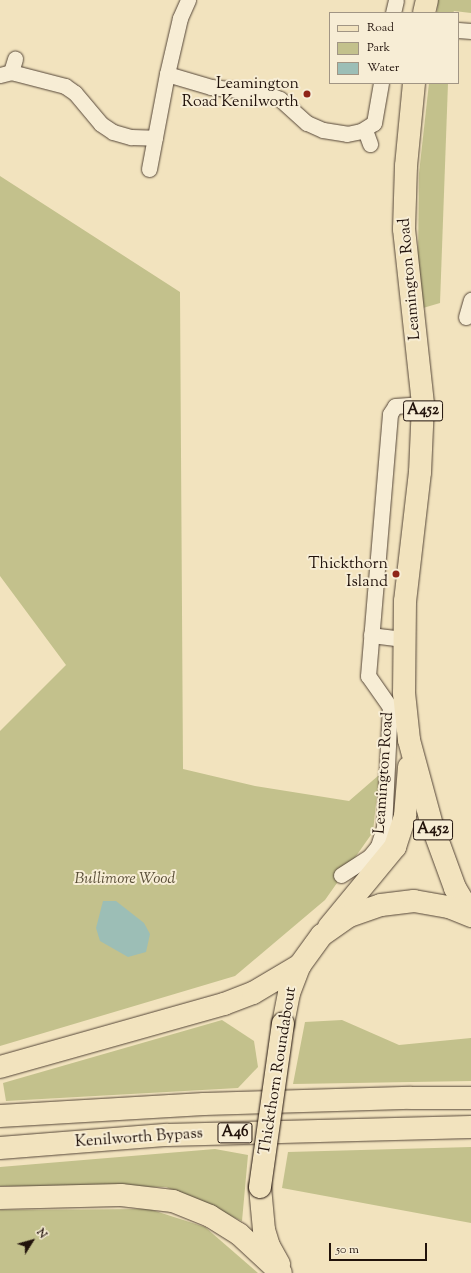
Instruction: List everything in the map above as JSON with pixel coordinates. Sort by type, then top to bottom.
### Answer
[{"type":"main road","name":"Leamington Road","points":[[414,84],[406,166],[404,229],[423,404],[420,472],[405,602],[403,674],[410,740],[423,796],[443,858],[455,888],[471,916]]},
{"type":"main road","name":"Leamington Road","points":[[322,935],[395,847],[403,826],[407,805],[410,740]]},
{"type":"main road","name":"Thickthorn Roundabout","points":[[285,1273],[269,1246],[264,1230],[260,1187],[283,1024],[289,993],[300,966],[322,935],[350,916],[370,908],[403,901],[437,904],[471,916]]},
{"type":"main road","points":[[0,1067],[224,1004],[253,993],[300,966]]},
{"type":"main road","name":"Kenilworth Bypass","points":[[0,1116],[212,1104],[411,1098],[471,1098]]},
{"type":"main road","name":"Kenilworth Bypass","points":[[0,1148],[166,1135],[471,1127]]},
{"type":"main road","points":[[0,1198],[121,1195],[173,1201],[210,1216],[239,1234],[281,1273]]},
{"type":"street","points":[[149,169],[167,74],[180,18],[188,0]]},
{"type":"street","points":[[393,12],[396,0]]},
{"type":"street","points":[[459,30],[471,31]]},
{"type":"street","points":[[9,69],[65,86],[75,93],[101,124],[113,132],[131,137],[155,138]]},
{"type":"street","points":[[167,74],[210,87],[254,90],[271,94],[280,99],[302,120],[323,130],[347,134],[365,130],[374,122],[378,115],[380,84]]},
{"type":"street","points":[[365,130],[370,144]]},
{"type":"street","points":[[466,317],[470,295]]},
{"type":"street","name":"Leamington Road","points":[[341,875],[370,856],[378,846],[384,828],[390,707],[388,700],[369,679],[371,635],[390,414],[398,405],[423,404]]},
{"type":"street","points":[[371,635],[404,639]]},
{"type":"green space","points":[[438,0],[471,0],[471,13],[454,11],[437,12]]},
{"type":"green space","points":[[429,84],[448,84],[440,303],[423,308],[418,260],[419,173]]},
{"type":"green space","name":"Bullimore Wood","points":[[0,176],[180,292],[183,769],[255,786],[349,801],[379,775],[373,832],[325,900],[235,976],[0,1046],[0,731],[66,665],[0,576]]},
{"type":"green space","points":[[222,1020],[254,1041],[258,1067],[238,1088],[6,1101],[3,1083]]},
{"type":"green space","points":[[342,1020],[399,1045],[471,1038],[471,1081],[293,1084],[305,1022]]},
{"type":"green space","points":[[471,1147],[471,1223],[282,1188],[288,1152]]},
{"type":"green space","points":[[215,1149],[248,1155],[242,1221],[166,1187],[0,1186],[0,1167]]},
{"type":"green space","points":[[149,1209],[205,1227],[258,1273],[0,1273],[0,1210]]},
{"type":"water","points":[[103,901],[116,901],[144,923],[150,934],[146,952],[128,957],[100,941],[96,928]]},
{"type":"place","name":"Leamington Road Kenilworth","points":[[307,94]]},
{"type":"place","name":"Thickthorn Island","points":[[396,574]]}]
